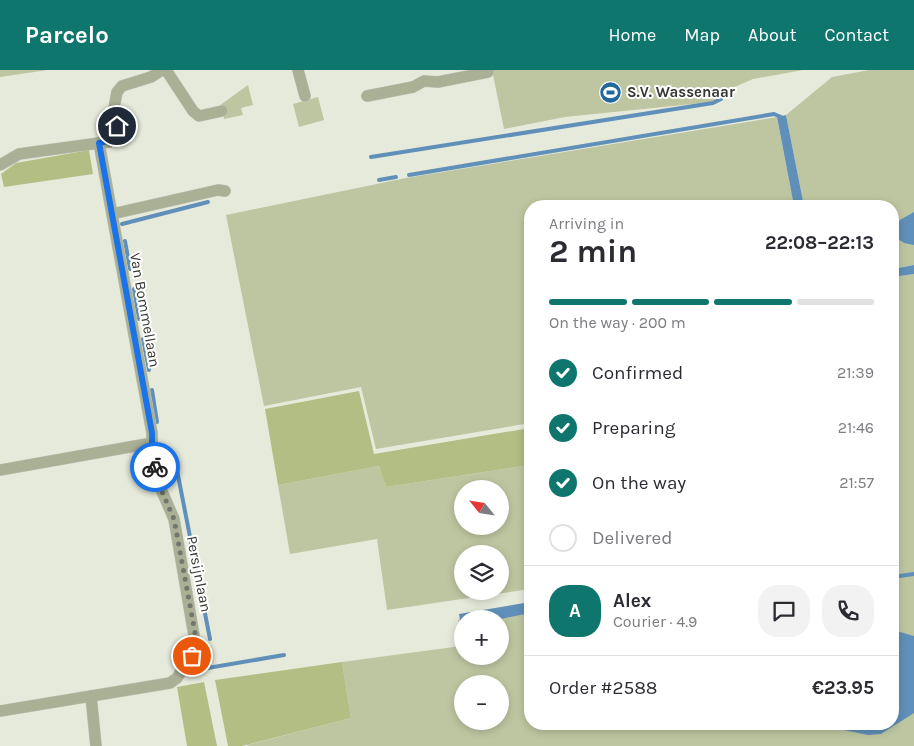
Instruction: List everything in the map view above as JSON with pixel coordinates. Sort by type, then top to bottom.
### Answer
[{"type":"street","points":[[0,165],[19,154],[109,142],[116,132],[114,100],[116,92],[122,86],[152,78],[162,70]]},
{"type":"street","points":[[166,70],[192,112],[199,116],[205,116],[222,112]]},
{"type":"street","points":[[298,70],[305,96]]},
{"type":"street","points":[[367,96],[413,87],[423,76],[438,82],[488,72]]},
{"type":"street","name":"Van Bommellaan","points":[[99,143],[152,433],[152,443]]},
{"type":"street","points":[[112,214],[218,190],[225,191]]},
{"type":"street","points":[[0,470],[152,443]]},
{"type":"street","name":"Persijnlaan","points":[[0,711],[170,683],[176,678],[196,646],[174,519],[157,480],[152,443]]},
{"type":"street","points":[[91,696],[96,746]]},
{"type":"green space","points":[[0,70],[48,70],[0,77]]},
{"type":"green space","points":[[492,70],[803,70],[753,79],[730,89],[724,97],[712,102],[565,117],[504,129]]},
{"type":"green space","points":[[869,70],[914,70],[914,265],[899,268],[899,200],[803,200],[786,115],[832,77]]},
{"type":"green space","points":[[248,85],[253,105],[241,108],[243,115],[224,119],[223,111],[219,106]]},
{"type":"green space","points":[[318,97],[324,120],[299,127],[293,104]]},
{"type":"green space","points":[[777,117],[793,200],[524,200],[524,424],[376,449],[361,387],[264,406],[226,215],[406,178]]},
{"type":"green space","points":[[89,150],[93,174],[4,187],[1,174],[16,163]]},
{"type":"green space","points":[[914,274],[914,746],[247,745],[351,718],[342,662],[454,647],[454,665],[509,665],[509,612],[524,610],[524,730],[899,730],[899,276]]},
{"type":"green space","points":[[359,391],[374,454],[524,429],[524,466],[386,487],[379,466],[278,485],[265,409]]},
{"type":"green space","points":[[379,466],[386,487],[524,466],[524,590],[509,592],[509,545],[454,545],[455,600],[387,610],[377,539],[290,554],[278,485]]},
{"type":"green space","points":[[342,662],[351,718],[242,746],[228,746],[215,680]]},
{"type":"green space","points":[[204,682],[217,746],[187,746],[177,687]]},
{"type":"water","points":[[786,115],[803,200],[793,200],[777,117]]},
{"type":"water","points":[[914,212],[914,245],[899,240],[900,220]]},
{"type":"water","points":[[914,265],[914,274],[899,276],[899,268]]},
{"type":"water","points":[[524,603],[524,614],[509,617],[509,610],[483,610]]},
{"type":"water","points":[[899,632],[914,636],[914,713],[899,723]]},
{"type":"water","points":[[844,730],[887,730],[881,734],[868,735]]},
{"type":"waterway","points":[[371,157],[713,103],[721,99]]},
{"type":"waterway","points":[[409,175],[774,114],[781,117]]},
{"type":"waterway","points":[[379,180],[396,177]]},
{"type":"waterway","points":[[122,224],[208,202]]},
{"type":"waterway","points":[[125,241],[130,269]]},
{"type":"waterway","points":[[134,289],[139,319]]},
{"type":"waterway","points":[[143,339],[149,370]]},
{"type":"waterway","points":[[152,390],[157,422]]},
{"type":"waterway","points":[[175,460],[210,639]]},
{"type":"waterway","points":[[899,576],[914,574]]},
{"type":"waterway","points":[[202,669],[284,655]]},
{"type":"way so far","points":[[155,467],[157,480],[174,519],[196,638],[196,646],[192,656]]},
{"type":"place","name":"S.V. Wassenaar","points":[[611,92]]},
{"type":"route","points":[[117,126],[114,137],[109,142],[99,143],[152,433],[155,467]]}]
